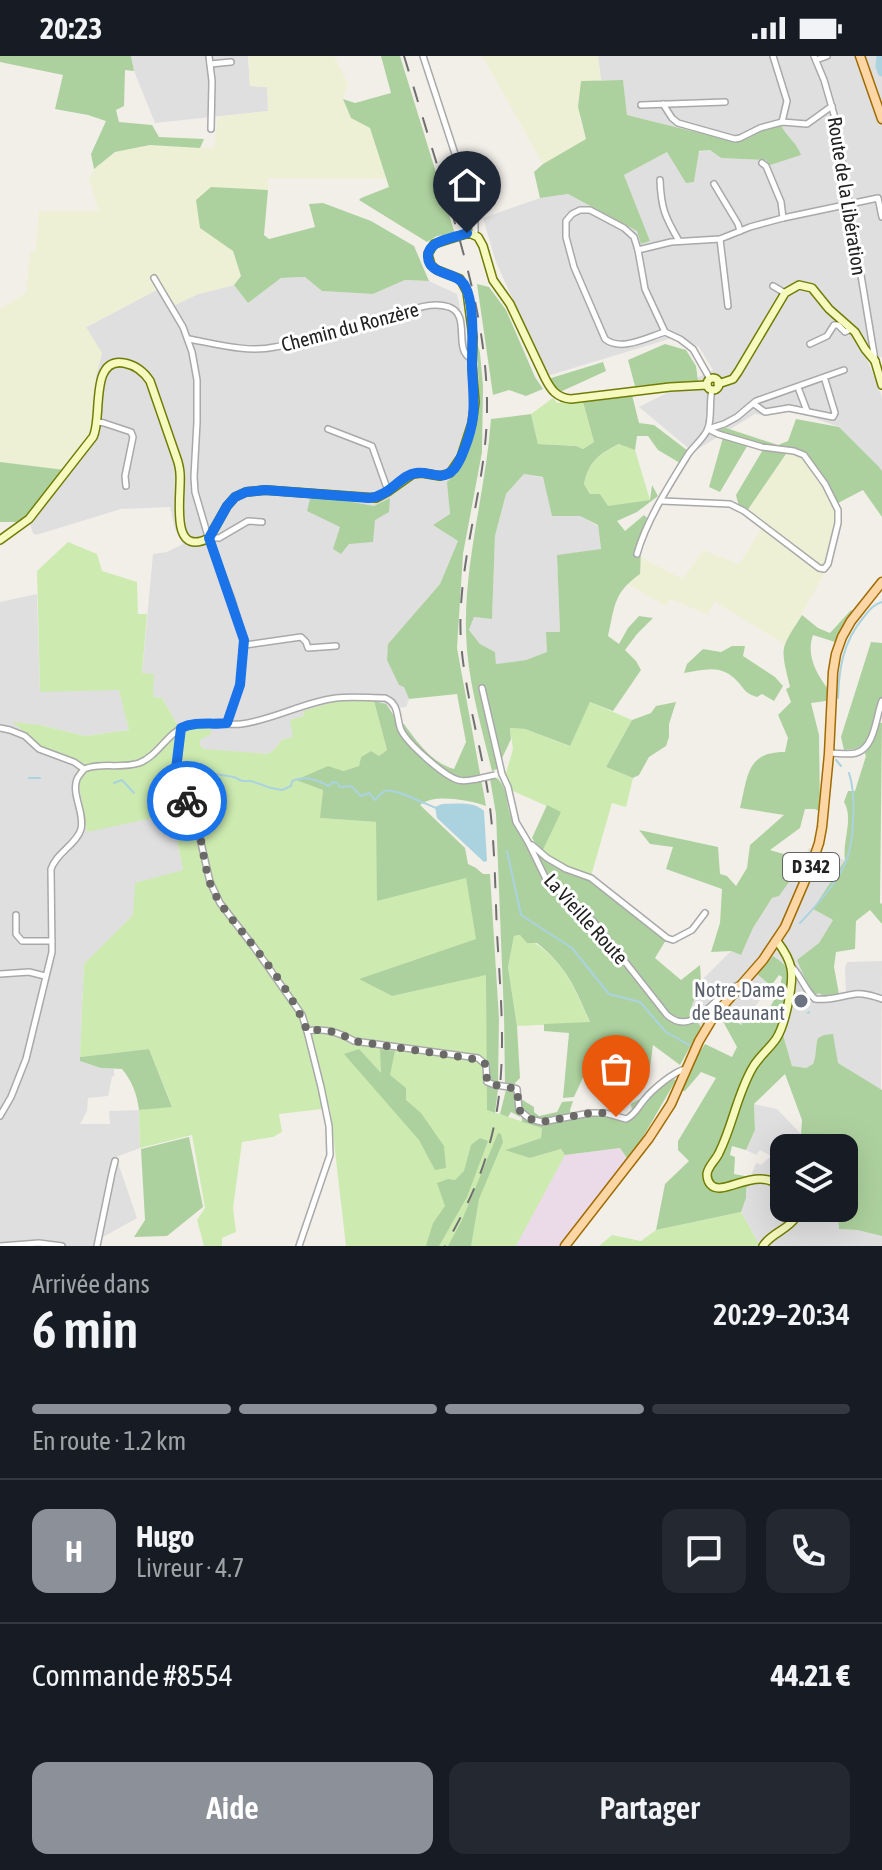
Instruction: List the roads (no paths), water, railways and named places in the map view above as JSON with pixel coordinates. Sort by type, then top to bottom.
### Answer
[{"type":"main road","points":[[860,56],[882,119]]},
{"type":"main road","points":[[0,540],[29,519],[93,437],[98,422],[100,380],[105,369],[114,363],[134,366],[145,373],[150,381],[178,462],[181,531],[191,541],[209,538],[227,506],[235,497],[246,492],[265,490],[376,498],[413,474],[450,473],[465,447],[473,417],[473,333],[466,288],[457,278],[433,267],[428,254],[438,242],[469,233],[475,234],[482,243],[494,282],[510,304],[551,389],[564,398],[712,384],[733,379],[785,293],[799,285],[812,288],[851,329],[870,356],[879,360]]},
{"type":"main road","name":"Route de la Libération","points":[[879,360],[882,385]]},
{"type":"main road","name":"D 342","points":[[565,1246],[649,1138],[671,1104],[699,1041],[714,1016],[777,941],[819,843],[836,654],[851,621],[882,582]]},
{"type":"main road","points":[[770,1179],[755,1178],[715,1188],[707,1177],[708,1169],[726,1138],[753,1065],[781,1028],[791,987],[791,966],[777,941]]},
{"type":"main road","points":[[763,1246],[769,1238],[793,1222]]},
{"type":"street","points":[[209,56],[211,129]]},
{"type":"street","points":[[423,56],[475,215],[475,234]]},
{"type":"street","points":[[773,56],[787,101],[782,122]]},
{"type":"street","points":[[815,58],[827,56]]},
{"type":"street","name":"Route de la Libération","points":[[815,58],[832,106],[859,269],[879,360]]},
{"type":"street","points":[[210,64],[231,62]]},
{"type":"street","points":[[641,105],[725,102]]},
{"type":"street","points":[[663,104],[678,123],[735,139],[767,125],[782,122],[807,124],[832,106]]},
{"type":"street","points":[[762,163],[781,202],[783,218]]},
{"type":"street","points":[[660,180],[665,216],[679,241]]},
{"type":"street","points":[[714,184],[740,231]]},
{"type":"street","points":[[638,250],[679,241],[720,239],[783,218],[878,198],[882,217]]},
{"type":"street","points":[[665,332],[619,346],[605,339],[574,267],[566,237],[566,221],[572,214],[590,210],[624,228],[634,237],[645,289],[665,332],[693,349],[712,384],[708,429]]},
{"type":"street","points":[[720,239],[728,306]]},
{"type":"street","points":[[154,278],[189,339],[197,380],[195,492],[245,645],[240,685],[227,723]]},
{"type":"street","points":[[773,286],[785,293]]},
{"type":"street","name":"Chemin du Ronzère","points":[[189,339],[249,348],[274,348],[437,305],[449,307],[457,313],[464,353],[472,359]]},
{"type":"street","points":[[810,344],[827,336],[834,325],[845,332],[851,329]]},
{"type":"street","points":[[637,554],[643,534],[695,445],[708,429],[724,424],[756,401],[844,370]]},
{"type":"street","points":[[754,404],[765,412],[789,408],[833,417],[835,413],[825,380]]},
{"type":"street","points":[[799,390],[807,412]]},
{"type":"street","points":[[98,422],[131,432],[133,437],[125,476],[126,486]]},
{"type":"street","points":[[328,429],[372,446],[389,491]]},
{"type":"street","points":[[662,501],[730,504],[744,511],[819,568],[824,569],[828,564],[838,510],[825,484],[804,455],[762,447],[708,429]]},
{"type":"street","points":[[209,538],[219,538],[248,521],[262,522]]},
{"type":"street","points":[[245,645],[301,637],[308,648],[336,646]]},
{"type":"street","name":"La Vieille Route","points":[[482,688],[499,775],[508,787],[516,822],[547,881],[593,921],[674,1021],[682,1024],[690,1021],[732,987],[743,984]]},
{"type":"street","points":[[0,1116],[26,1059],[52,952],[51,869],[54,860],[81,831],[76,787],[84,769],[140,763],[181,728],[197,723],[244,724],[337,698],[385,698],[396,706],[403,733],[447,775],[457,780],[499,775]]},
{"type":"street","points":[[829,754],[863,749],[871,737],[882,701]]},
{"type":"street","points":[[0,728],[25,736],[39,749],[84,769]]},
{"type":"street","points":[[181,728],[176,783],[196,821],[210,882],[220,903],[302,1015],[329,1126],[330,1155],[299,1246]]},
{"type":"street","points":[[528,842],[566,869],[591,878],[667,938],[673,940],[692,930],[705,913]]},
{"type":"street","points":[[16,915],[16,934],[22,941],[52,941]]},
{"type":"street","points":[[791,966],[815,999],[829,1000],[854,994],[882,999]]},
{"type":"street","points":[[0,974],[29,972],[45,976]]},
{"type":"street","points":[[307,1031],[330,1031],[342,1033],[354,1041],[478,1058],[486,1065],[487,1082],[517,1089],[519,1110],[530,1119],[542,1122],[590,1113],[605,1113],[626,1119],[633,1116],[647,1096],[678,1070],[686,1069]]},
{"type":"street","points":[[0,1097],[11,1097]]},
{"type":"street","points":[[97,1246],[115,1161]]},
{"type":"street","points":[[0,1246],[39,1243],[62,1246]]},
{"type":"water","points":[[470,804],[484,811],[487,861],[484,862],[437,818],[435,807]]},
{"type":"waterway","points":[[881,56],[882,72]]},
{"type":"waterway","points":[[838,698],[841,666],[851,636],[869,611],[882,602]]},
{"type":"waterway","points":[[836,760],[841,766]]},
{"type":"waterway","points":[[800,923],[834,883],[848,856],[853,814],[849,773]]},
{"type":"waterway","points":[[180,781],[215,774],[282,790],[291,786],[292,781],[307,778],[329,786],[333,782],[340,787],[351,786],[361,796],[369,793],[375,800],[385,791],[394,791],[436,808]]},
{"type":"waterway","points":[[29,778],[40,778]]},
{"type":"waterway","points":[[114,783],[122,780],[134,793]]},
{"type":"waterway","points":[[507,851],[521,915],[572,948],[609,994],[640,1002],[666,1032],[691,1046]]},
{"type":"railway","points":[[404,56],[468,272],[484,355],[487,412],[482,470],[463,584],[461,642],[492,828],[502,1013],[501,1067],[495,1120],[485,1159],[445,1246]]},
{"type":"place","name":"Notre-Dame de Beaunant","points":[[801,1001]]}]
